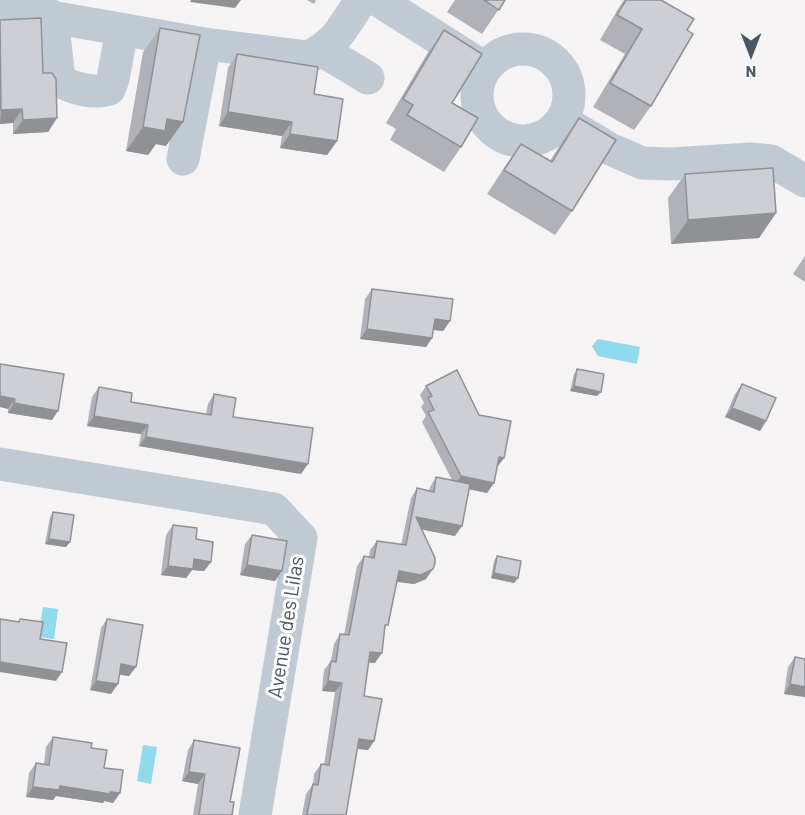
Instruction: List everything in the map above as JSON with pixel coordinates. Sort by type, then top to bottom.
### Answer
[{"type":"street","points":[[0,8],[205,44],[308,57],[323,51],[336,39],[361,0]]},
{"type":"street","points":[[378,0],[486,69]]},
{"type":"street","points":[[52,16],[59,81],[87,90],[101,92],[109,89],[122,30]]},
{"type":"street","points":[[183,159],[205,44]]},
{"type":"street","points":[[527,48],[549,56],[565,74],[570,98],[563,121],[549,134],[532,141],[513,141],[495,133],[482,119],[476,101],[477,82],[486,69],[505,51],[527,48]]},
{"type":"street","points":[[323,51],[368,78]]},
{"type":"street","points":[[563,121],[608,148],[642,163],[670,164],[750,159],[771,161],[805,181]]},
{"type":"street","name":"Avenue des Lilas","points":[[0,464],[274,509],[301,538],[255,815]]},
{"type":"water","points":[[598,339],[640,347],[637,364],[598,356],[592,346]]},
{"type":"water","points":[[43,607],[58,609],[54,639],[38,637]]},
{"type":"water","points":[[143,745],[157,747],[151,784],[137,781]]},
{"type":"building","points":[[484,0],[505,0],[499,10]]},
{"type":"building","points":[[626,0],[661,0],[694,19],[687,30],[693,34],[651,106],[610,83],[642,29],[617,15]]},
{"type":"building","points":[[41,18],[43,73],[52,73],[56,79],[57,118],[23,120],[22,109],[1,110],[0,20]]},
{"type":"building","points":[[160,28],[200,35],[183,122],[167,119],[165,131],[143,127]]},
{"type":"building","points":[[444,30],[482,54],[452,103],[478,118],[461,147],[407,115],[413,105],[403,99]]},
{"type":"building","points":[[237,54],[318,67],[314,94],[343,99],[337,141],[290,134],[292,122],[228,112]]},
{"type":"building","points":[[579,118],[616,140],[572,211],[504,170],[521,144],[552,162]]},
{"type":"building","points":[[773,168],[776,213],[688,220],[685,174]]},
{"type":"building","points":[[372,289],[453,299],[450,321],[435,319],[432,338],[367,329]]},
{"type":"building","points":[[0,364],[64,374],[58,411],[14,403],[15,399],[0,396]]},
{"type":"building","points":[[577,369],[604,374],[601,392],[574,386]]},
{"type":"building","points":[[457,370],[479,415],[511,421],[504,458],[499,457],[494,483],[461,476],[428,412],[434,410],[428,398],[432,396],[426,386]]},
{"type":"building","points":[[742,384],[776,398],[766,421],[732,408]]},
{"type":"building","points":[[99,387],[132,393],[131,402],[211,415],[214,394],[236,398],[233,417],[313,428],[308,464],[146,437],[148,425],[94,416]]},
{"type":"building","points":[[436,477],[470,484],[462,526],[416,517],[435,558],[435,563],[433,569],[421,575],[399,571],[388,625],[385,625],[382,653],[370,652],[364,696],[382,699],[374,741],[359,739],[346,815],[307,815],[313,784],[318,785],[321,764],[329,765],[342,683],[328,681],[331,661],[336,662],[340,634],[349,635],[364,556],[374,558],[377,541],[406,545],[417,488],[434,492]]},
{"type":"building","points":[[53,512],[74,515],[70,542],[49,539]]},
{"type":"building","points":[[173,525],[197,528],[196,539],[213,542],[211,562],[194,559],[193,569],[168,566]]},
{"type":"building","points":[[252,535],[287,541],[282,571],[247,565]]},
{"type":"building","points":[[497,556],[521,561],[518,578],[494,573]]},
{"type":"building","points":[[0,619],[43,622],[40,639],[67,643],[62,672],[0,662]]},
{"type":"building","points":[[107,619],[143,625],[136,667],[121,664],[118,684],[96,681]]},
{"type":"building","points":[[795,657],[805,659],[805,687],[790,684]]},
{"type":"building","points":[[53,737],[92,743],[91,748],[107,750],[104,768],[123,770],[120,793],[110,792],[110,794],[60,786],[59,790],[33,787],[36,763],[49,765]]},
{"type":"building","points":[[194,740],[240,748],[230,802],[234,802],[232,815],[199,815],[205,774],[189,772]]}]
